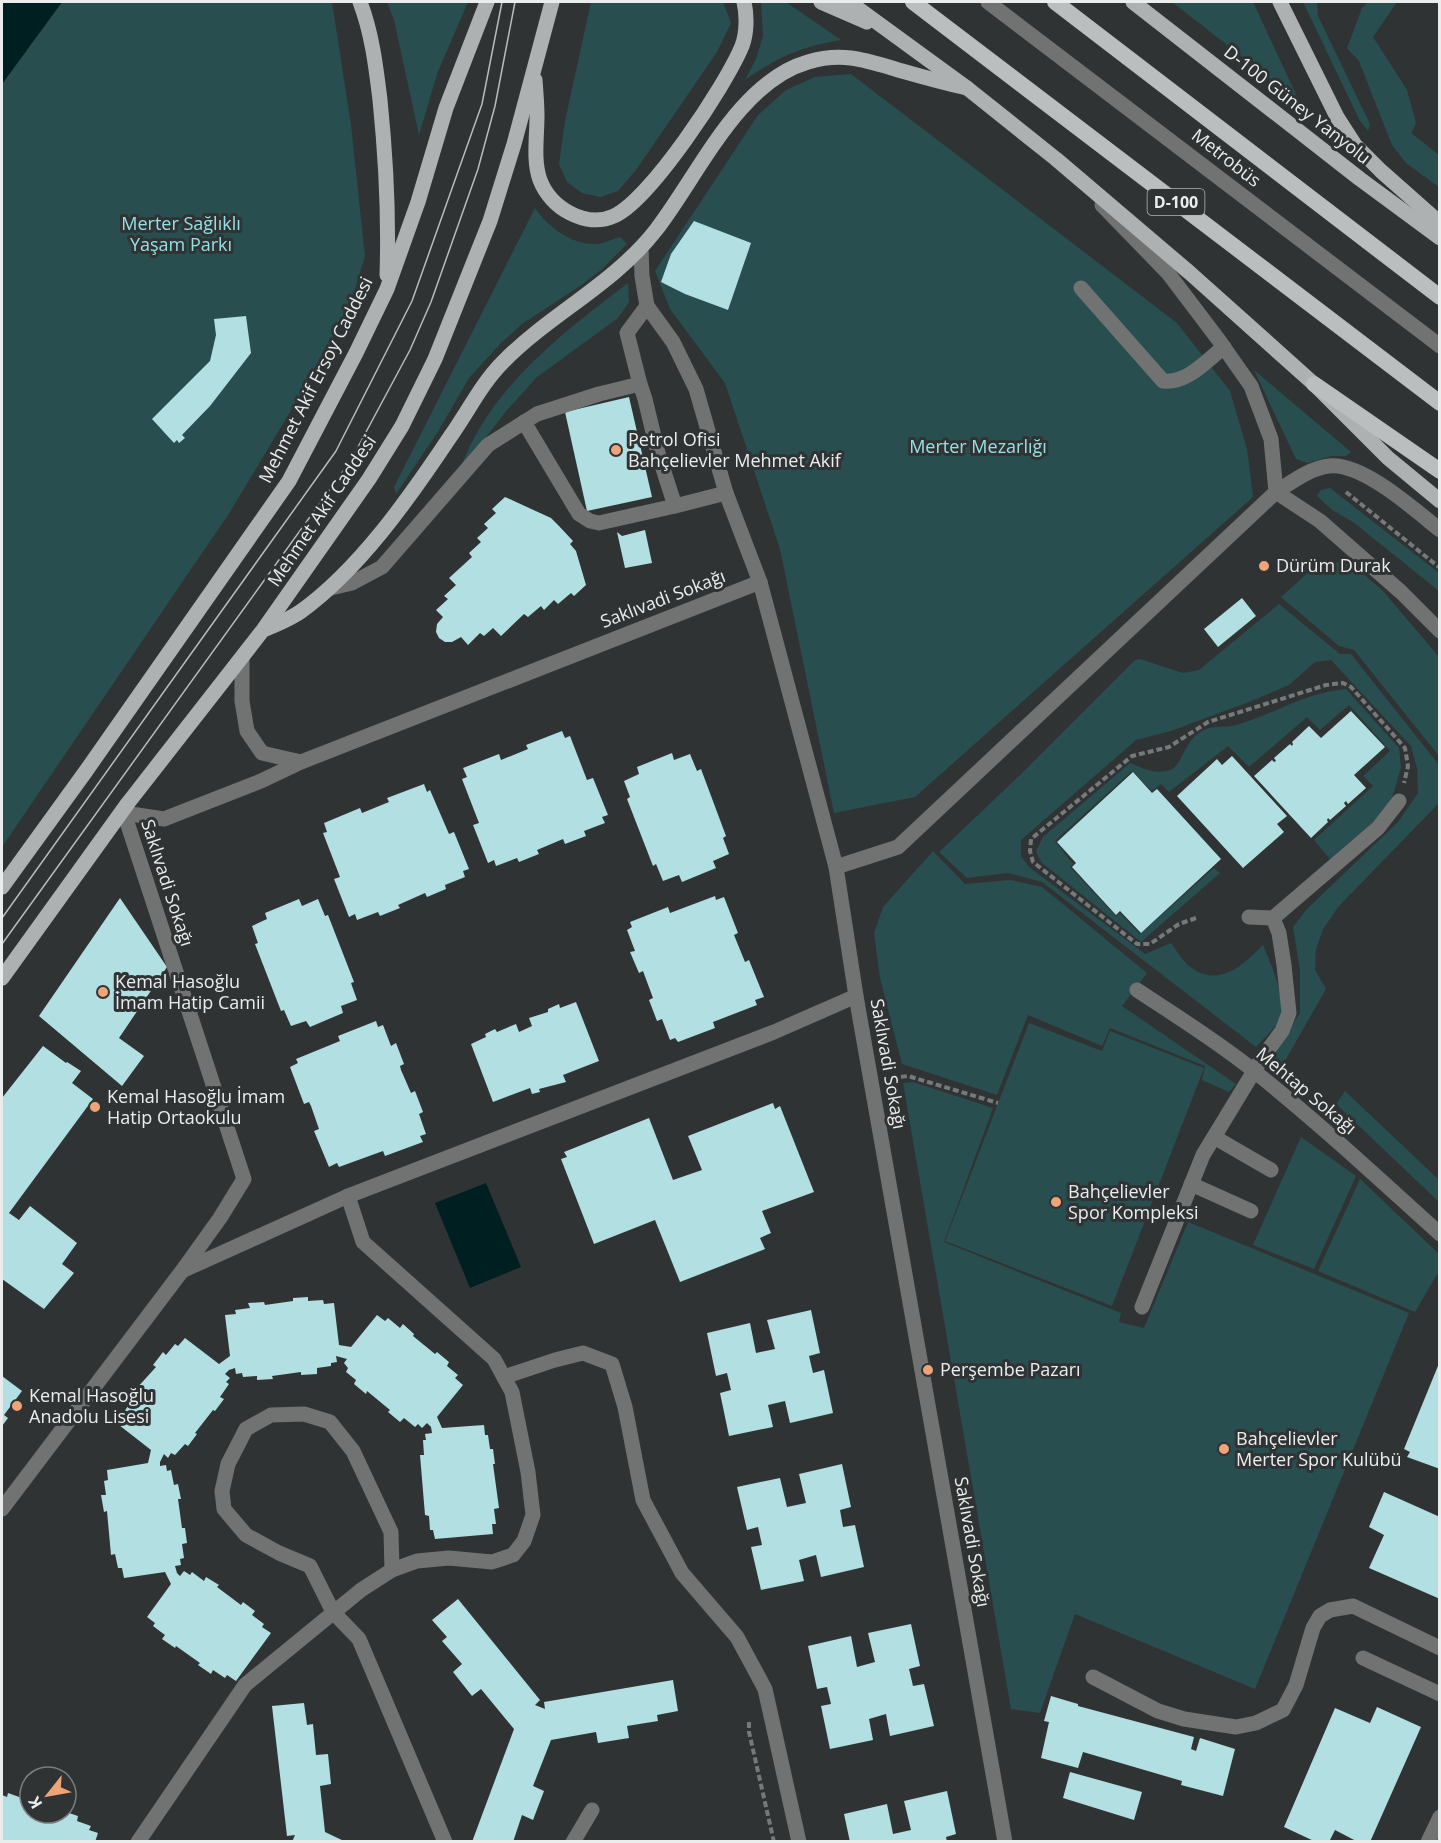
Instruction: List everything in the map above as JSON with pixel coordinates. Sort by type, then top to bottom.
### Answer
[{"type":"highway","name":"D-100","points":[[913,2],[1440,403]]},
{"type":"highway","points":[[1055,2],[1440,297]]},
{"type":"highway","points":[[1314,384],[1440,471]]},
{"type":"main road","points":[[360,2],[366,16],[376,67],[386,153],[389,228],[387,289]]},
{"type":"main road","name":"Mehmet Akif Ersoy Caddesi","points":[[2,887],[289,481],[387,289],[418,202],[446,108],[487,2]]},
{"type":"main road","name":"Mehmet Akif Caddesi","points":[[2,978],[128,803],[263,630],[369,479],[402,426],[430,368],[490,220],[514,144],[552,2]]},
{"type":"main road","points":[[534,65],[538,167],[540,179],[548,196],[562,211],[582,218],[599,219],[614,216],[642,195],[674,155],[722,83],[742,44],[747,15],[744,2]]},
{"type":"main road","points":[[821,2],[887,31]]},
{"type":"main road","points":[[849,2],[967,88],[1056,159],[1190,273],[1314,384],[1388,458],[1440,501]]},
{"type":"main road","name":"D-100 Güney Yanyolu","points":[[1133,2],[1350,172],[1440,238]]},
{"type":"main road","points":[[1280,2],[1337,117],[1355,145],[1440,223]]},
{"type":"main road","points":[[263,630],[298,614],[331,588],[395,515],[452,434],[473,399],[501,363],[534,333],[609,277],[641,248],[727,127],[750,98],[768,81],[790,68],[835,56],[860,58],[967,88]]},
{"type":"street","name":"Metrobüs","points":[[988,2],[1440,346]]},
{"type":"street","points":[[1056,159],[1168,273],[1251,386],[1271,439],[1276,492]]},
{"type":"street","points":[[641,248],[642,276],[647,306],[673,342],[696,389],[726,493],[760,582]]},
{"type":"street","points":[[1082,288],[1163,381],[1175,382],[1184,378],[1224,347]]},
{"type":"street","points":[[647,306],[627,333],[658,453],[675,506]]},
{"type":"street","points":[[331,588],[352,583],[382,567],[488,445],[537,414],[599,394],[640,384]]},
{"type":"street","points":[[524,422],[579,514],[590,521],[599,523],[726,493]]},
{"type":"street","points":[[836,867],[898,847],[1276,492],[1317,469],[1339,466],[1352,470],[1392,492],[1440,530]]},
{"type":"street","points":[[1276,492],[1320,521],[1401,592],[1440,631]]},
{"type":"street","name":"Saklıvadi Sokağı","points":[[2,1509],[182,1271],[220,1218],[244,1179],[124,813],[164,819],[301,762],[760,582],[836,867],[856,996],[1005,1842]]},
{"type":"street","points":[[242,658],[242,702],[247,731],[262,753],[301,762]]},
{"type":"street","points":[[1249,917],[1273,918],[1378,828],[1399,801]]},
{"type":"street","points":[[1142,1306],[1203,1155],[1282,1031],[1289,1013],[1279,933],[1273,918]]},
{"type":"street","name":"Mehtap Sokağı","points":[[1137,990],[1224,1048],[1255,1072],[1440,1234]]},
{"type":"street","points":[[182,1271],[348,1196],[774,1032],[856,996]]},
{"type":"street","points":[[1214,1137],[1271,1170]]},
{"type":"street","points":[[1191,1184],[1251,1211]]},
{"type":"street","points":[[138,1842],[245,1685],[333,1612],[392,1570],[417,1561],[448,1558],[492,1562],[513,1555],[524,1541],[533,1515],[528,1472],[512,1392],[494,1359],[363,1242],[348,1196]]},
{"type":"street","points":[[504,1377],[583,1353],[612,1364],[625,1407],[643,1500],[682,1573],[737,1636],[765,1689],[799,1842]]},
{"type":"street","points":[[392,1570],[391,1532],[353,1451],[330,1422],[304,1414],[271,1415],[246,1429],[228,1464],[222,1491],[224,1509],[246,1535],[279,1553],[310,1566],[333,1612],[359,1639],[445,1842]]},
{"type":"street","points":[[1093,1677],[1158,1711],[1184,1719],[1236,1727],[1256,1723],[1283,1710],[1296,1685],[1313,1628],[1320,1616],[1330,1610],[1353,1606],[1440,1648]]},
{"type":"street","points":[[1363,1658],[1440,1694]]},
{"type":"street","points":[[573,1842],[592,1810]]},
{"type":"street","points":[[1428,1842],[1440,1817]]},
{"type":"path","points":[[1317,469],[1440,567]]},
{"type":"path","points":[[1196,918],[1179,924],[1150,944],[1137,944],[1033,862],[1030,851],[1031,840],[1132,756],[1169,747],[1208,722],[1326,685],[1343,683],[1351,687],[1404,748],[1407,766],[1399,801]]},
{"type":"path","points":[[908,1076],[998,1103]]},
{"type":"green space","name":"Merter Sağlıklı Yaşam Parkı","points":[[62,2],[332,2],[351,125],[365,256],[352,299],[323,357],[230,512],[2,847],[2,84]]},
{"type":"green space","points":[[387,2],[468,2],[437,74],[419,135],[394,20]]},
{"type":"green space","points":[[591,2],[723,2],[731,23],[717,52],[636,170],[618,191],[600,197],[582,193],[567,182],[559,164],[565,121]]},
{"type":"green space","points":[[761,2],[786,2],[841,40],[791,54],[745,80],[756,59],[763,36]]},
{"type":"green space","points":[[1172,2],[1253,2],[1299,101]]},
{"type":"green space","points":[[1303,2],[1317,2],[1318,16],[1370,124],[1368,131],[1359,119]]},
{"type":"green space","points":[[1368,2],[1397,2],[1373,37],[1407,90],[1416,123],[1411,133],[1439,155],[1439,187],[1406,163],[1392,145],[1359,61],[1347,48],[1362,8]]},
{"type":"green space","name":"Merter Mezarlığı","points":[[851,74],[1177,323],[1230,391],[1247,449],[1253,497],[915,797],[834,813],[780,549],[725,383],[670,309],[655,271],[758,115],[786,90],[815,77]]},
{"type":"green space","points":[[535,208],[561,234],[570,238],[587,244],[599,244],[620,237],[627,244],[601,270],[522,324],[501,343],[469,378],[439,430],[396,494],[394,487]]},
{"type":"green space","points":[[628,283],[629,302],[618,318],[537,377],[507,410],[459,472],[488,414],[508,389],[553,344]]},
{"type":"green space","points":[[1254,370],[1351,452],[1346,456],[1332,456],[1307,463],[1296,459]]},
{"type":"green space","points":[[1330,488],[1439,573],[1439,591],[1353,522],[1332,510],[1317,496],[1321,490]]},
{"type":"green space","points":[[1335,562],[1353,565],[1383,591],[1439,657],[1439,756],[1354,650],[1339,646],[1281,597],[1313,568]]},
{"type":"green space","points":[[1279,604],[1340,654],[1351,654],[1439,765],[1439,803],[1339,906],[1323,929],[1316,949],[1315,970],[1326,989],[1282,1066],[1270,1058],[1300,1013],[1300,971],[1293,927],[1307,909],[1398,822],[1418,793],[1417,768],[1411,746],[1331,660],[1315,662],[1289,685],[1254,700],[1171,731],[1136,740],[1021,840],[1021,856],[1029,867],[1145,954],[1171,943],[1189,966],[1200,973],[1220,975],[1238,967],[1263,945],[1280,991],[1282,1010],[1276,1026],[1256,1047],[1042,882],[1008,873],[967,878],[939,852],[1135,660],[1140,659],[1183,673],[1199,670]]},
{"type":"green space","points":[[1346,689],[1399,748],[1401,768],[1392,798],[1378,818],[1330,859],[1314,840],[1373,786],[1363,776],[1390,751],[1349,705],[1320,730],[1307,717],[1249,767],[1228,746],[1169,792],[1161,784],[1152,791],[1132,771],[1055,841],[1073,864],[1070,867],[1116,916],[1120,913],[1140,934],[1214,868],[1220,873],[1141,942],[1041,862],[1036,851],[1043,837],[1130,763],[1154,771],[1170,770],[1178,764],[1190,742],[1200,732],[1214,727],[1236,725],[1312,696]]},
{"type":"green space","points":[[933,851],[965,884],[1011,880],[1042,887],[1147,973],[1122,1006],[1236,1084],[1229,1092],[1202,1080],[1205,1066],[1110,1028],[1102,1046],[1028,1015],[997,1095],[902,1064],[880,978],[874,933],[883,907]]},
{"type":"green space","name":"Bahçelievler Spor Kompleksi","points":[[1029,1023],[1102,1051],[1110,1031],[1204,1068],[1112,1306],[945,1241]]},
{"type":"green space","name":"Bahçelievler Merter Spor Kulübü","points":[[913,1082],[993,1108],[944,1242],[1121,1313],[1119,1322],[1144,1328],[1188,1222],[1409,1313],[1255,1689],[1075,1614],[1040,1713],[1011,1709],[903,1083]]},
{"type":"green space","points":[[1345,1091],[1439,1180],[1439,1202],[1336,1104]]},
{"type":"green space","points":[[1301,1137],[1356,1176],[1314,1269],[1253,1245]]},
{"type":"green space","points":[[1360,1179],[1439,1254],[1439,1271],[1415,1312],[1318,1271]]},
{"type":"shaded area","points":[[2,2],[62,2],[2,84]]},
{"type":"shaded area","points":[[486,1183],[521,1267],[470,1288],[435,1203]]},
{"type":"building","points":[[694,221],[751,243],[728,310],[685,294],[661,282],[671,254]]},
{"type":"building","points":[[246,316],[251,353],[210,406],[182,435],[185,438],[179,443],[177,440],[174,443],[152,419],[210,361],[216,335],[214,319]]},
{"type":"building","points":[[629,397],[652,497],[587,511],[565,412]]},
{"type":"building","points":[[505,497],[551,518],[573,541],[570,544],[576,551],[586,585],[574,596],[571,593],[558,604],[554,600],[544,610],[541,606],[528,617],[524,614],[501,636],[493,628],[484,636],[480,633],[468,645],[461,637],[452,642],[445,642],[436,632],[437,624],[443,617],[436,610],[448,599],[444,596],[456,585],[449,578],[472,557],[469,553],[481,542],[477,538],[488,528],[484,524],[496,513],[492,509]]},
{"type":"building","points":[[645,530],[652,563],[625,568],[617,532],[622,536]]},
{"type":"building","points":[[1242,598],[1256,616],[1218,647],[1204,629]]},
{"type":"building","points":[[1351,711],[1385,747],[1354,775],[1366,788],[1348,804],[1346,801],[1344,803],[1346,806],[1330,820],[1328,818],[1328,822],[1311,838],[1254,776],[1272,760],[1276,761],[1274,758],[1290,744],[1292,746],[1292,742],[1309,726],[1321,738]]},
{"type":"building","points":[[562,731],[565,738],[570,736],[587,780],[593,778],[608,815],[602,817],[605,823],[584,831],[586,836],[565,844],[563,839],[537,850],[539,854],[519,862],[517,858],[496,866],[494,860],[488,863],[473,825],[479,823],[462,779],[467,777],[463,768],[499,754],[501,760],[528,749],[526,745]]},
{"type":"building","points":[[672,753],[674,760],[690,754],[697,771],[701,769],[726,836],[723,838],[729,854],[713,861],[716,868],[682,882],[679,875],[663,881],[656,864],[653,866],[627,799],[630,797],[624,781],[639,774],[637,767]]},
{"type":"building","points":[[1232,756],[1287,816],[1277,824],[1284,832],[1243,868],[1177,796],[1217,759],[1222,765]]},
{"type":"building","points":[[1133,772],[1152,793],[1157,789],[1221,859],[1141,933],[1120,911],[1116,915],[1072,867],[1076,863],[1057,842]]},
{"type":"building","points":[[424,784],[427,792],[430,790],[449,834],[454,832],[469,869],[463,871],[465,877],[445,885],[446,889],[427,897],[425,893],[398,905],[400,908],[380,916],[378,912],[357,920],[355,914],[349,917],[334,879],[340,877],[323,833],[327,832],[324,823],[360,808],[362,813],[389,802],[387,798]]},
{"type":"building","points":[[715,896],[716,900],[724,897],[738,933],[734,935],[745,962],[749,960],[764,997],[755,1000],[757,1005],[713,1022],[715,1028],[678,1042],[675,1038],[670,1040],[662,1019],[657,1021],[649,1000],[653,998],[643,971],[639,973],[630,952],[635,951],[627,930],[632,927],[630,922],[668,907],[670,913]]},
{"type":"building","name":"Kemal Hasoğlu İmam Hatip Camii","points":[[120,898],[167,967],[119,1038],[144,1056],[122,1086],[39,1016]]},
{"type":"building","points":[[299,899],[302,906],[318,899],[325,916],[328,915],[354,982],[351,983],[357,1000],[341,1006],[343,1013],[310,1027],[306,1021],[291,1026],[284,1010],[281,1011],[255,944],[258,943],[252,926],[267,919],[265,913]]},
{"type":"building","points":[[576,1002],[599,1061],[563,1075],[566,1082],[539,1089],[540,1092],[532,1094],[530,1088],[493,1102],[471,1044],[486,1037],[485,1034],[495,1029],[497,1032],[516,1024],[519,1032],[532,1026],[529,1018],[548,1012],[548,1009],[559,1004],[560,1008]]},
{"type":"building","points":[[376,1021],[378,1027],[383,1025],[391,1046],[396,1043],[404,1064],[400,1066],[401,1070],[411,1093],[415,1091],[423,1112],[419,1114],[426,1134],[420,1136],[423,1142],[385,1156],[383,1151],[339,1167],[337,1163],[329,1167],[314,1131],[319,1129],[311,1106],[309,1102],[304,1104],[290,1067],[298,1063],[296,1059],[340,1041],[338,1036]]},
{"type":"building","points":[[43,1046],[81,1071],[72,1083],[93,1099],[9,1213],[19,1220],[30,1206],[77,1243],[62,1264],[74,1273],[44,1309],[2,1279],[2,1098]]},
{"type":"building","points":[[773,1103],[775,1109],[780,1106],[814,1192],[762,1211],[771,1233],[760,1238],[765,1249],[680,1282],[655,1220],[594,1244],[561,1159],[567,1157],[564,1152],[649,1118],[673,1180],[702,1170],[688,1136]]},
{"type":"building","points":[[308,1297],[308,1301],[323,1300],[324,1304],[334,1303],[339,1345],[351,1347],[377,1315],[385,1321],[388,1318],[400,1328],[403,1324],[414,1334],[413,1336],[449,1362],[447,1366],[458,1375],[455,1378],[463,1385],[437,1417],[442,1428],[484,1425],[490,1449],[493,1449],[495,1464],[493,1464],[499,1508],[494,1509],[496,1524],[492,1524],[493,1534],[435,1539],[433,1530],[430,1530],[429,1516],[425,1515],[420,1455],[424,1455],[423,1440],[426,1440],[425,1434],[432,1433],[431,1427],[427,1423],[422,1428],[418,1424],[415,1427],[404,1418],[400,1422],[388,1412],[390,1410],[367,1391],[366,1394],[354,1384],[356,1380],[346,1372],[348,1368],[344,1363],[347,1359],[336,1356],[337,1362],[331,1363],[331,1366],[317,1368],[317,1374],[301,1375],[301,1372],[272,1376],[273,1379],[257,1380],[257,1376],[243,1377],[242,1373],[236,1374],[235,1368],[229,1370],[225,1374],[230,1378],[226,1382],[229,1384],[220,1397],[224,1399],[195,1433],[197,1434],[188,1446],[185,1444],[175,1455],[171,1453],[168,1458],[164,1454],[160,1466],[166,1465],[167,1471],[171,1470],[174,1485],[178,1484],[181,1499],[178,1499],[182,1528],[185,1528],[187,1543],[182,1544],[184,1558],[180,1559],[181,1565],[175,1566],[177,1573],[180,1576],[184,1571],[190,1575],[192,1572],[204,1581],[206,1577],[219,1585],[217,1587],[241,1605],[243,1602],[255,1611],[252,1615],[264,1624],[262,1627],[271,1633],[236,1681],[227,1675],[225,1678],[213,1670],[211,1674],[198,1665],[200,1663],[162,1639],[165,1635],[153,1626],[155,1623],[147,1617],[171,1584],[165,1572],[124,1578],[122,1568],[118,1568],[115,1554],[111,1555],[107,1511],[104,1512],[101,1495],[106,1495],[104,1481],[108,1480],[107,1470],[148,1463],[151,1450],[119,1425],[130,1403],[126,1400],[156,1367],[153,1365],[163,1352],[166,1355],[175,1344],[178,1346],[185,1338],[219,1364],[230,1356],[225,1315],[236,1314],[235,1310],[250,1308],[248,1303],[264,1302],[265,1305]]},
{"type":"building","points":[[811,1310],[820,1353],[809,1356],[813,1373],[824,1370],[833,1413],[790,1423],[785,1401],[768,1405],[773,1427],[729,1436],[720,1393],[731,1390],[727,1373],[716,1376],[707,1333],[750,1323],[756,1353],[775,1349],[767,1320]]},
{"type":"building","points":[[1440,1361],[1440,1469],[1407,1457],[1410,1452],[1404,1449]]},
{"type":"building","points":[[2,1376],[22,1391],[4,1415],[8,1418],[2,1426]]},
{"type":"building","points":[[842,1464],[851,1507],[840,1510],[843,1527],[855,1525],[864,1567],[821,1577],[816,1555],[799,1560],[804,1581],[761,1590],[751,1547],[762,1545],[758,1527],[747,1530],[737,1487],[780,1478],[787,1507],[806,1503],[799,1474]]},
{"type":"building","points":[[1384,1492],[1440,1517],[1440,1599],[1369,1568],[1384,1535],[1369,1527]]},
{"type":"building","points":[[458,1599],[540,1700],[535,1705],[545,1709],[544,1702],[673,1680],[678,1711],[657,1715],[658,1721],[627,1726],[629,1738],[598,1743],[596,1732],[551,1740],[533,1786],[544,1791],[533,1820],[522,1815],[513,1842],[472,1842],[514,1729],[481,1689],[472,1696],[453,1672],[462,1664],[442,1641],[447,1637],[432,1620]]},
{"type":"building","points":[[911,1624],[920,1666],[909,1669],[913,1686],[924,1684],[934,1726],[890,1736],[886,1714],[869,1719],[873,1740],[830,1749],[821,1706],[831,1704],[827,1687],[817,1689],[808,1646],[851,1636],[857,1667],[875,1662],[868,1633]]},
{"type":"building","points":[[1051,1696],[1078,1704],[1078,1706],[1194,1737],[1191,1749],[1196,1751],[1200,1738],[1235,1749],[1223,1796],[1181,1785],[1182,1781],[1083,1752],[1078,1768],[1041,1758],[1049,1722],[1044,1721]]},
{"type":"building","points":[[304,1703],[307,1725],[313,1724],[316,1755],[328,1754],[331,1784],[320,1786],[325,1832],[346,1842],[292,1842],[295,1835],[287,1836],[272,1706]]},
{"type":"building","points":[[1377,1707],[1421,1727],[1370,1842],[1358,1842],[1335,1830],[1329,1842],[1316,1842],[1284,1827],[1335,1708],[1370,1723]]},
{"type":"building","points":[[1070,1772],[1142,1792],[1134,1820],[1063,1798]]},
{"type":"building","points":[[947,1791],[956,1834],[946,1837],[947,1842],[850,1842],[844,1814],[887,1804],[893,1834],[911,1830],[904,1801]]},
{"type":"building","points":[[8,1793],[18,1797],[18,1825],[78,1825],[78,1821],[91,1826],[89,1830],[98,1833],[95,1842],[2,1842],[2,1795],[7,1797]]},
{"type":"tram line","points":[[2,918],[336,451],[412,301],[482,104],[502,2]]},
{"type":"tram line","points":[[2,944],[351,460],[410,350],[431,302],[478,169],[495,106],[515,2]]},
{"type":"place","name":"Petrol Ofisi Bahçelievler Mehmet Akif","points":[[616,450]]},
{"type":"place","name":"Dürüm Durak","points":[[1264,566]]},
{"type":"place","name":"Kemal Hasoğlu İmam Hatip Camii","points":[[103,992]]},
{"type":"place","name":"Kemal Hasoğlu İmam Hatip Ortaokulu","points":[[95,1107]]},
{"type":"place","name":"Bahçelievler Spor Kompleksi","points":[[1056,1202]]},
{"type":"place","name":"Perşembe Pazarı","points":[[928,1370]]},
{"type":"place","name":"Kemal Hasoğlu Anadolu Lisesi","points":[[17,1406]]},
{"type":"place","name":"Bahçelievler Merter Spor Kulübü","points":[[1224,1449]]}]
